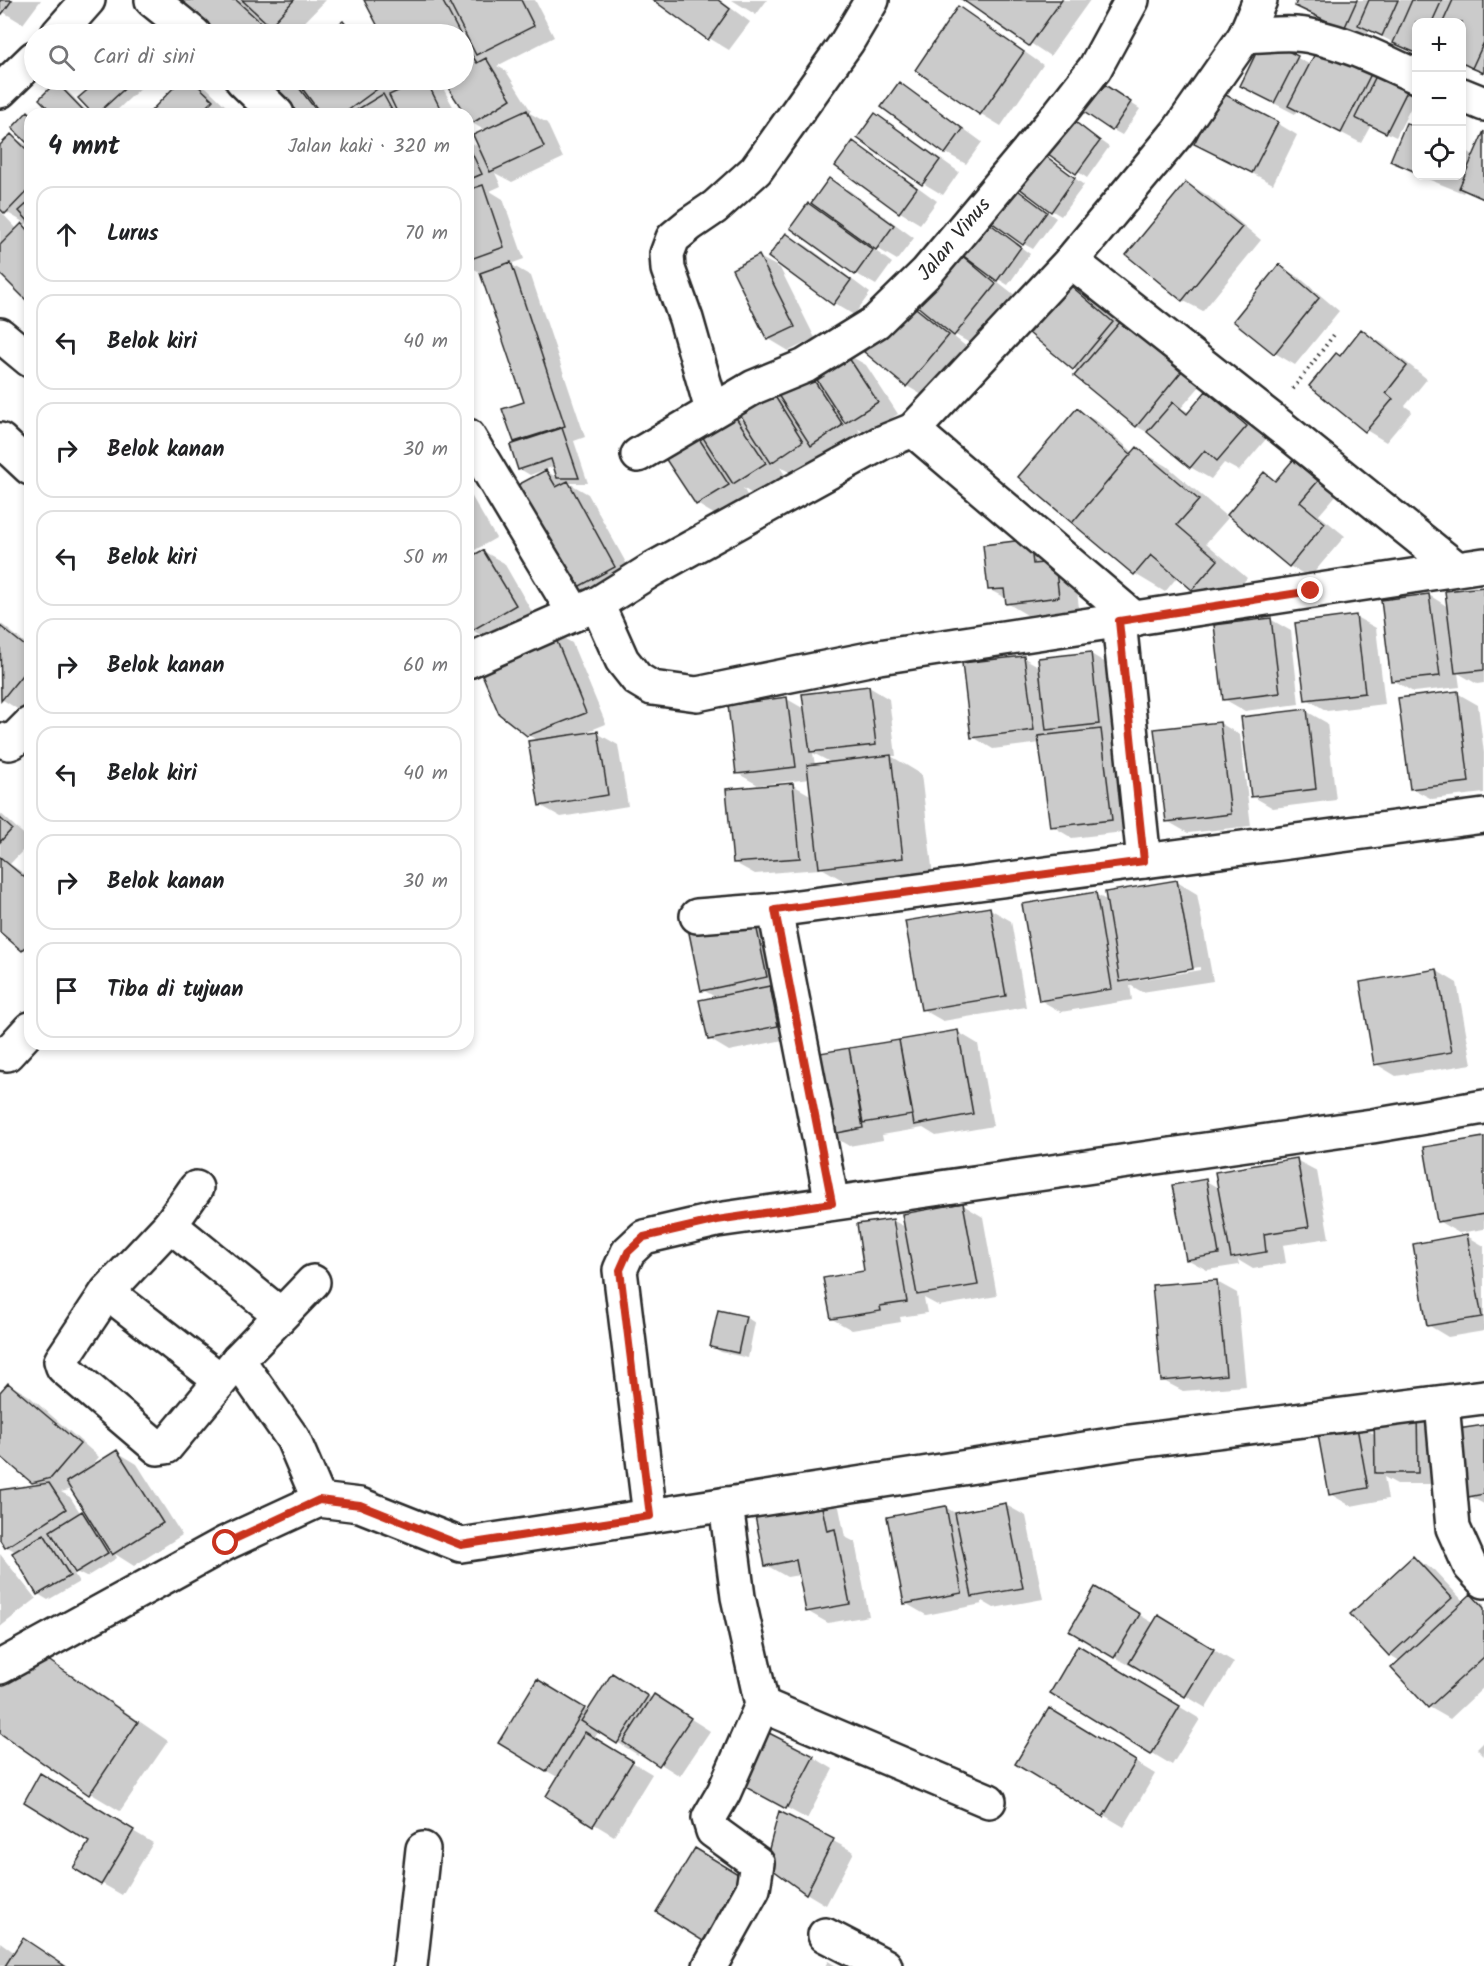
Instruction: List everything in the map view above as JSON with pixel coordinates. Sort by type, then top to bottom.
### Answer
[{"type":"street","points":[[152,0],[182,24]]},
{"type":"street","points":[[712,410],[686,319],[668,269],[667,254],[673,238],[715,207],[756,170],[847,42],[872,0]]},
{"type":"street","name":"Jalan Vinus","points":[[639,454],[754,387],[804,366],[876,322],[927,272],[1067,104],[1095,68],[1132,0]]},
{"type":"street","points":[[474,658],[586,609],[653,569],[871,448],[913,430],[1071,261],[1178,132],[1245,36],[1260,0]]},
{"type":"street","points":[[66,24],[83,2]]},
{"type":"street","points":[[1245,36],[1289,34],[1314,36],[1343,45],[1412,74]]},
{"type":"street","points":[[0,91],[24,68]]},
{"type":"street","points":[[252,90],[271,108]]},
{"type":"street","points":[[1466,97],[1484,104]]},
{"type":"street","points":[[1071,261],[1271,418],[1470,566]]},
{"type":"street","points":[[0,335],[24,355]]},
{"type":"street","points":[[913,430],[1127,620],[1144,861]]},
{"type":"street","points":[[0,440],[24,462]]},
{"type":"street","points":[[474,445],[586,609],[638,679],[652,688],[697,694],[879,657],[1470,566]]},
{"type":"street","points":[[0,740],[12,742],[24,730]]},
{"type":"street","points":[[698,916],[775,910],[1484,816]]},
{"type":"street","points":[[775,910],[832,1203]]},
{"type":"street","points":[[0,1053],[7,1054],[24,1036]]},
{"type":"street","points":[[650,1516],[620,1270],[628,1252],[644,1237],[717,1220],[1372,1126],[1484,1107]]},
{"type":"street","points":[[196,1188],[170,1225],[107,1292],[61,1361],[63,1367],[158,1448],[166,1447],[229,1370],[313,1282]]},
{"type":"street","points":[[170,1225],[281,1315]]},
{"type":"street","points":[[107,1292],[229,1370],[293,1439],[319,1500]]},
{"type":"street","points":[[0,1667],[226,1543],[319,1500],[360,1505],[461,1545],[1130,1443],[1484,1397]]},
{"type":"street","points":[[1442,1403],[1453,1528],[1470,1566],[1484,1581]]},
{"type":"street","points":[[710,1966],[753,1889],[757,1863],[713,1831],[709,1818],[724,1792],[762,1705],[738,1597],[726,1504]]},
{"type":"street","points":[[762,1705],[989,1801]]},
{"type":"street","points":[[410,1966],[423,1849]]},
{"type":"street","points":[[825,1935],[885,1966]]},
{"type":"path","points":[[1271,418],[1336,332]]},
{"type":"building","points":[[0,0],[12,0],[2,14],[0,12]]},
{"type":"building","points":[[161,0],[236,0],[262,24],[189,24]]},
{"type":"building","points":[[242,0],[294,0],[272,24],[268,24]]},
{"type":"building","points":[[364,0],[442,0],[455,24],[377,24]]},
{"type":"building","points":[[448,0],[521,0],[534,26],[476,55],[474,24],[460,24]]},
{"type":"building","points":[[653,0],[718,0],[730,9],[708,40]]},
{"type":"building","points":[[963,0],[1062,0],[1029,46]]},
{"type":"building","points":[[1297,0],[1357,0],[1344,29],[1295,6]]},
{"type":"building","points":[[1369,0],[1398,0],[1382,36],[1358,25]]},
{"type":"building","points":[[1412,0],[1442,0],[1434,18],[1412,18],[1412,51],[1393,43]]},
{"type":"building","points":[[1453,0],[1484,0],[1484,42],[1472,68],[1466,65],[1466,18],[1445,18]]},
{"type":"building","points":[[958,6],[1024,52],[980,115],[915,70]]},
{"type":"building","points":[[1263,39],[1298,56],[1274,103],[1240,86]]},
{"type":"building","points":[[1484,42],[1484,73],[1472,68]]},
{"type":"building","points":[[1320,44],[1373,70],[1341,133],[1288,106]]},
{"type":"building","points":[[474,58],[477,63],[486,58],[511,99],[474,122],[474,108],[461,108],[449,90],[474,90]]},
{"type":"building","points":[[1380,68],[1411,83],[1386,133],[1355,118]]},
{"type":"building","points":[[1093,77],[1131,102],[1112,131],[1075,106]]},
{"type":"building","points":[[899,82],[963,129],[945,154],[881,107]]},
{"type":"building","points":[[48,90],[64,90],[81,108],[48,108],[39,99]]},
{"type":"building","points":[[87,90],[123,90],[104,108],[87,108],[78,98]]},
{"type":"building","points":[[171,90],[202,90],[213,100],[205,108],[154,108]]},
{"type":"building","points":[[280,90],[301,90],[314,108],[280,108],[272,99]]},
{"type":"building","points":[[303,90],[376,90],[351,108],[317,108]]},
{"type":"building","points":[[400,90],[431,90],[440,108],[395,108],[389,95]]},
{"type":"building","points":[[1220,92],[1278,122],[1252,173],[1194,144]]},
{"type":"building","points":[[383,94],[391,108],[360,108]]},
{"type":"building","points":[[527,110],[544,147],[490,172],[474,135]]},
{"type":"building","points":[[875,113],[940,160],[922,185],[857,138]]},
{"type":"building","points":[[1065,114],[1100,141],[1076,174],[1040,148]]},
{"type":"building","points":[[24,115],[24,140],[12,128]]},
{"type":"building","points":[[1406,123],[1412,125],[1412,170],[1390,161]]},
{"type":"building","points":[[1484,131],[1484,199],[1459,188],[1463,180],[1466,180],[1466,172]]},
{"type":"building","points":[[11,134],[24,147],[24,194],[5,214],[0,209],[0,145]]},
{"type":"building","points":[[853,141],[917,188],[899,213],[835,166]]},
{"type":"building","points":[[1039,151],[1075,178],[1051,212],[1014,184]]},
{"type":"building","points":[[474,157],[482,174],[474,177]]},
{"type":"building","points":[[829,178],[894,225],[876,250],[811,203]]},
{"type":"building","points":[[1186,182],[1242,227],[1182,301],[1126,255]]},
{"type":"building","points":[[483,185],[504,247],[474,258],[474,188]]},
{"type":"building","points":[[1011,185],[1047,212],[1023,245],[987,219]]},
{"type":"building","points":[[808,203],[873,250],[855,275],[790,228]]},
{"type":"building","points":[[24,206],[24,216],[19,211]]},
{"type":"building","points":[[985,220],[1021,247],[997,281],[961,254]]},
{"type":"building","points":[[22,223],[24,225],[24,298],[0,274],[0,245]]},
{"type":"building","points":[[786,233],[851,280],[833,305],[768,257]]},
{"type":"building","points":[[954,249],[996,284],[954,336],[911,301]]},
{"type":"building","points":[[759,255],[795,327],[767,340],[732,269]]},
{"type":"building","points":[[511,262],[565,426],[514,442],[502,409],[524,402],[480,273]]},
{"type":"building","points":[[1279,264],[1319,298],[1274,354],[1233,321]]},
{"type":"building","points":[[1070,285],[1113,322],[1073,370],[1029,333]]},
{"type":"building","points":[[906,300],[949,335],[906,387],[864,352]]},
{"type":"building","points":[[1121,321],[1181,372],[1136,427],[1074,376]]},
{"type":"building","points":[[1361,329],[1407,366],[1386,393],[1393,399],[1365,432],[1309,386],[1336,353],[1340,356]]},
{"type":"building","points":[[845,352],[878,402],[845,423],[812,372]]},
{"type":"building","points":[[810,374],[843,425],[811,446],[778,395]]},
{"type":"building","points":[[771,390],[803,441],[771,463],[738,411]]},
{"type":"building","points":[[1206,391],[1247,426],[1217,461],[1205,450],[1190,468],[1147,432],[1173,402],[1187,414]]},
{"type":"building","points":[[1077,408],[1131,454],[1072,523],[1018,477]]},
{"type":"building","points":[[733,413],[766,463],[733,484],[700,433]]},
{"type":"building","points":[[562,428],[579,478],[557,478],[551,459],[518,470],[510,445]]},
{"type":"building","points":[[696,434],[729,485],[696,505],[663,455]]},
{"type":"building","points":[[1137,447],[1199,500],[1177,525],[1218,560],[1192,590],[1151,555],[1134,575],[1072,523]]},
{"type":"building","points":[[1293,460],[1318,481],[1300,502],[1325,523],[1289,567],[1227,515],[1264,472],[1275,481]]},
{"type":"building","points":[[546,470],[556,487],[568,481],[615,567],[569,592],[512,488]]},
{"type":"building","points":[[1030,539],[1033,564],[1055,562],[1059,597],[1006,604],[1004,589],[988,590],[983,545]]},
{"type":"building","points":[[483,550],[516,605],[474,629],[474,555]]},
{"type":"building","points":[[1484,587],[1484,670],[1455,673],[1445,591]]},
{"type":"building","points":[[1429,594],[1440,676],[1391,681],[1381,600]]},
{"type":"building","points":[[1356,615],[1365,693],[1305,700],[1295,623]]},
{"type":"building","points":[[1271,618],[1280,693],[1223,700],[1214,625]]},
{"type":"building","points":[[0,626],[24,645],[24,672],[1,701]]},
{"type":"building","points":[[552,629],[586,713],[527,736],[499,714],[476,660]]},
{"type":"building","points":[[1091,652],[1099,724],[1046,730],[1038,658]]},
{"type":"building","points":[[1024,656],[1034,730],[971,738],[962,663]]},
{"type":"building","points":[[869,686],[876,745],[810,752],[802,694]]},
{"type":"building","points":[[1458,691],[1469,782],[1410,789],[1398,698]]},
{"type":"building","points":[[787,697],[796,767],[736,774],[728,705]]},
{"type":"building","points":[[1307,709],[1316,789],[1251,797],[1241,717]]},
{"type":"building","points":[[1220,722],[1231,814],[1166,822],[1154,729]]},
{"type":"building","points":[[1101,729],[1112,820],[1050,827],[1038,736]]},
{"type":"building","points":[[598,731],[608,795],[539,806],[528,741]]},
{"type":"building","points":[[891,755],[903,858],[819,868],[807,765]]},
{"type":"building","points":[[793,783],[800,858],[733,863],[726,789]]},
{"type":"building","points":[[0,818],[12,829],[0,842]]},
{"type":"building","points":[[0,857],[24,877],[24,949],[22,951],[0,932]]},
{"type":"building","points":[[1177,880],[1193,969],[1120,982],[1105,892]]},
{"type":"building","points":[[1096,892],[1112,989],[1039,1001],[1022,904]]},
{"type":"building","points":[[990,907],[1006,996],[921,1010],[905,921]]},
{"type":"building","points":[[755,920],[767,977],[701,991],[689,933]]},
{"type":"building","points":[[1437,969],[1452,1052],[1374,1065],[1360,982]]},
{"type":"building","points":[[770,986],[778,1026],[708,1040],[699,1000]]},
{"type":"building","points":[[958,1030],[973,1114],[914,1125],[899,1040]]},
{"type":"building","points":[[899,1040],[913,1115],[863,1123],[849,1048]]},
{"type":"building","points":[[849,1048],[863,1128],[827,1135],[814,1054]]},
{"type":"building","points":[[1484,1137],[1484,1214],[1437,1222],[1424,1147]]},
{"type":"building","points":[[1297,1158],[1309,1227],[1264,1234],[1266,1252],[1231,1258],[1215,1172]]},
{"type":"building","points":[[1206,1179],[1219,1254],[1186,1260],[1172,1185]]},
{"type":"building","points":[[963,1203],[978,1285],[917,1295],[902,1214]]},
{"type":"building","points":[[893,1219],[907,1302],[880,1306],[881,1311],[831,1319],[823,1278],[864,1271],[857,1224]]},
{"type":"building","points":[[1467,1234],[1482,1317],[1427,1326],[1413,1244]]},
{"type":"building","points":[[1217,1280],[1226,1375],[1161,1381],[1152,1285]]},
{"type":"building","points":[[718,1310],[746,1316],[738,1353],[710,1347]]},
{"type":"building","points":[[8,1383],[80,1444],[51,1478],[32,1483],[0,1456],[0,1392]]},
{"type":"building","points":[[1417,1412],[1418,1473],[1375,1473],[1374,1413]]},
{"type":"building","points":[[1356,1422],[1368,1488],[1329,1495],[1317,1429]]},
{"type":"building","points":[[1484,1425],[1484,1494],[1468,1497],[1458,1429]]},
{"type":"building","points":[[117,1450],[163,1523],[112,1555],[66,1482]]},
{"type":"building","points":[[49,1483],[66,1509],[5,1548],[0,1540],[0,1490]]},
{"type":"building","points":[[819,1493],[827,1531],[835,1529],[850,1604],[806,1612],[796,1560],[765,1566],[753,1506]]},
{"type":"building","points":[[1006,1503],[1023,1588],[972,1597],[955,1513]]},
{"type":"building","points":[[946,1506],[962,1593],[904,1604],[887,1517]]},
{"type":"building","points":[[82,1511],[108,1553],[75,1573],[50,1531]]},
{"type":"building","points":[[44,1534],[70,1576],[37,1595],[12,1553]]},
{"type":"building","points":[[1413,1556],[1452,1598],[1389,1656],[1350,1614]]},
{"type":"building","points":[[1095,1587],[1140,1614],[1114,1658],[1069,1631]]},
{"type":"building","points":[[1471,1594],[1484,1608],[1484,1657],[1428,1708],[1391,1668]]},
{"type":"building","points":[[1158,1615],[1214,1649],[1185,1697],[1129,1663]]},
{"type":"building","points":[[1078,1645],[1180,1706],[1151,1755],[1050,1693]]},
{"type":"building","points":[[41,1655],[138,1722],[89,1795],[0,1733],[0,1684],[8,1673]]},
{"type":"building","points":[[612,1673],[648,1696],[617,1744],[581,1721]]},
{"type":"building","points":[[537,1679],[585,1708],[546,1772],[498,1743]]},
{"type":"building","points":[[654,1694],[691,1718],[659,1766],[623,1742]]},
{"type":"building","points":[[1049,1708],[1136,1761],[1103,1817],[1015,1764]]},
{"type":"building","points":[[585,1732],[633,1761],[593,1826],[546,1796]]},
{"type":"building","points":[[767,1732],[814,1756],[786,1809],[740,1784]]},
{"type":"building","points":[[40,1773],[134,1830],[101,1885],[73,1868],[89,1842],[24,1802]]},
{"type":"building","points":[[779,1811],[834,1839],[806,1894],[765,1864]]},
{"type":"building","points":[[695,1848],[743,1877],[703,1941],[656,1912]]},
{"type":"building","points":[[23,1938],[65,1966],[5,1966]]},
{"type":"route","points":[[226,1543],[319,1500],[360,1505],[461,1545],[650,1516],[620,1270],[628,1252],[644,1237],[717,1220],[832,1203],[775,910],[1144,861],[1119,621],[1311,591]]}]
